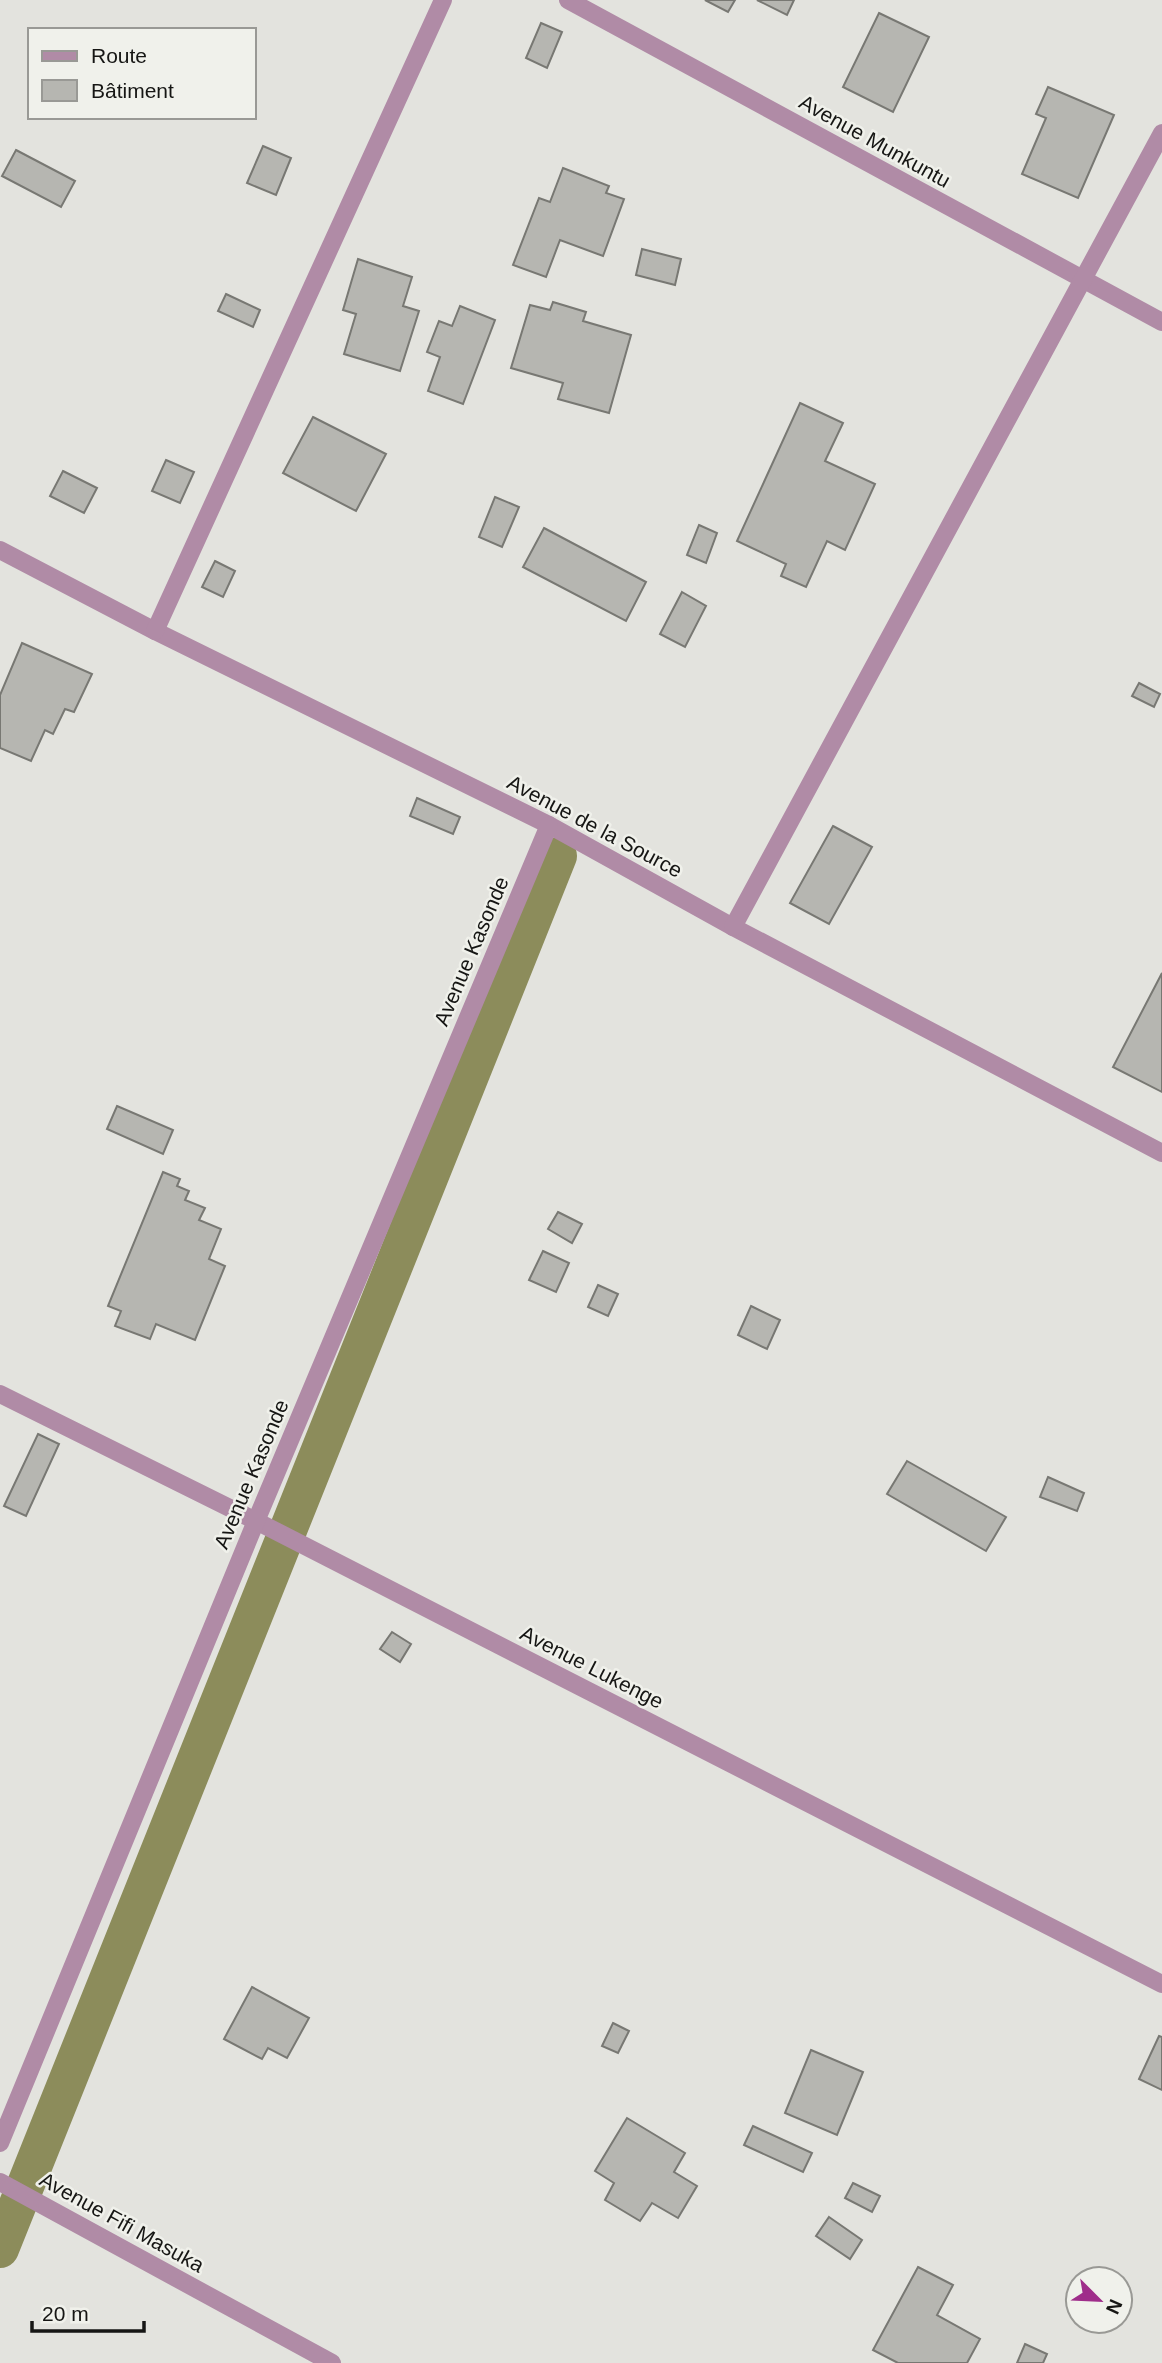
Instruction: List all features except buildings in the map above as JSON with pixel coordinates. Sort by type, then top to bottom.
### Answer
[{"type":"street","points":[[155,631],[443,0]]},
{"type":"street","name":"Avenue Munkuntu","points":[[568,0],[1162,321]]},
{"type":"street","points":[[733,927],[1162,133]]},
{"type":"street","name":"Avenue de la Source","points":[[0,550],[155,631],[549,825],[733,927],[1162,1153]]},
{"type":"street","name":"Avenue Kasonde","points":[[0,2143],[256,1521],[549,825]]},
{"type":"street","name":"Avenue Lukenge","points":[[0,1394],[256,1521],[1162,1984]]},
{"type":"street","name":"Avenue Fifi Masuka","points":[[0,2182],[332,2363]]},
{"type":"waterway","points":[[0,2249],[558,856]]}]
